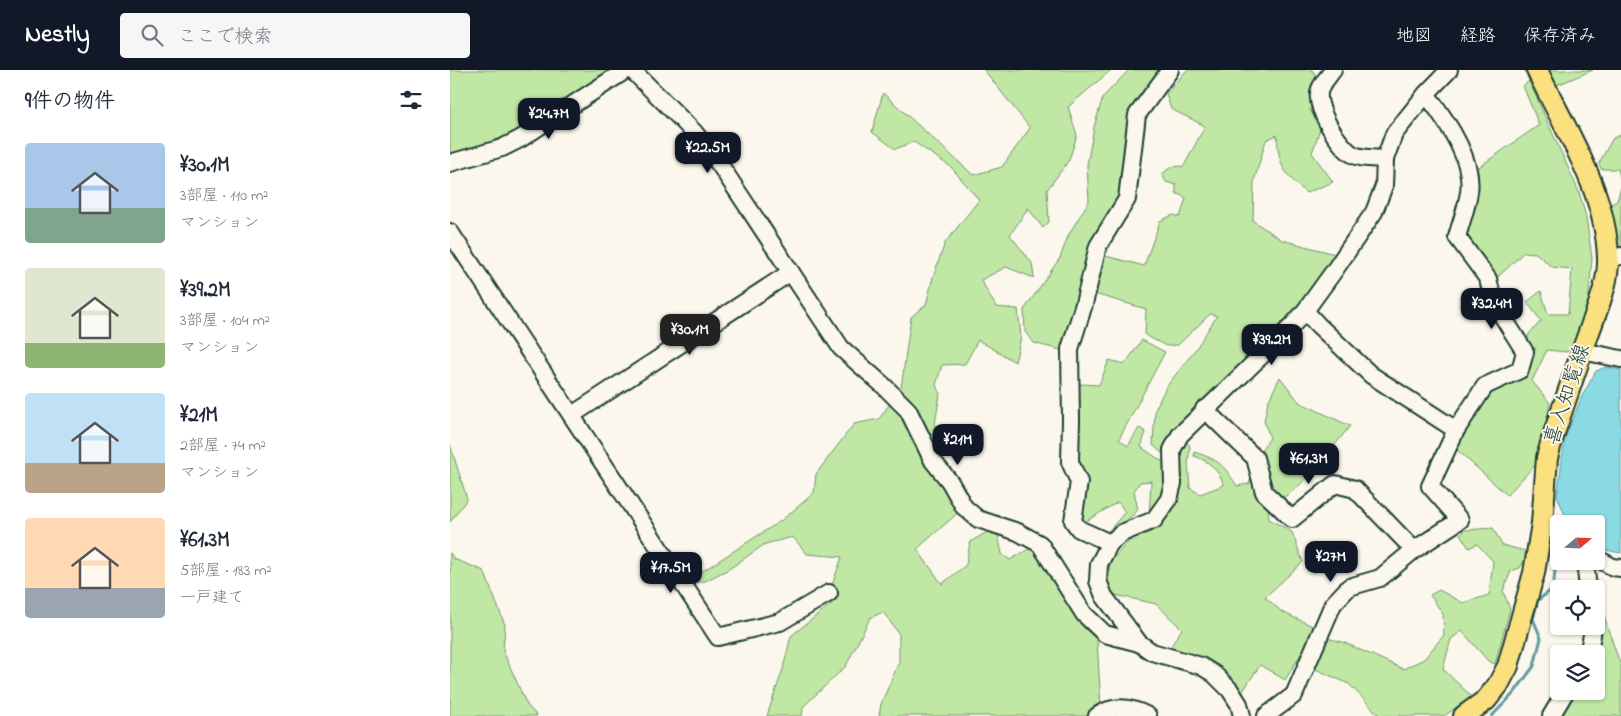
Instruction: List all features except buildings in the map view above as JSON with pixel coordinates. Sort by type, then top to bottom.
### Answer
[{"type":"main road","name":"喜入知覧線","points":[[1464,716],[1486,700],[1498,685],[1508,666],[1534,573],[1550,527],[1547,458],[1615,258],[1596,195],[1537,70]]},
{"type":"street","points":[[450,163],[502,148],[520,139],[626,70]]},
{"type":"street","points":[[632,70],[694,132],[720,165],[841,348],[908,410],[933,461],[950,482],[964,507],[978,519],[1018,532],[1040,544],[1084,614],[1105,634],[1138,643],[1152,652],[1202,666],[1214,674],[1230,690],[1239,704],[1242,716]]},
{"type":"street","points":[[1110,543],[1079,529],[1073,520],[1079,482],[1070,462],[1070,349],[1084,304],[1098,246],[1127,198],[1137,115],[1170,70]]},
{"type":"street","points":[[1333,70],[1319,90],[1318,103],[1326,122],[1347,150],[1355,155],[1385,159]]},
{"type":"street","points":[[1138,643],[1104,596],[1098,581],[1099,564],[1110,543],[1122,533],[1154,520],[1169,499],[1173,483],[1172,450],[1180,434],[1291,327],[1334,271],[1374,212],[1384,186],[1385,159],[1394,134],[1426,94],[1449,70]]},
{"type":"street","points":[[1266,716],[1294,695],[1333,604],[1349,587],[1380,578],[1414,550],[1460,520],[1430,486],[1456,430],[1485,386],[1520,370],[1525,352],[1494,303],[1488,279],[1457,237],[1470,191],[1468,165],[1444,116],[1426,94]]},
{"type":"street","points":[[450,232],[718,637],[780,622],[829,594]]},
{"type":"street","points":[[572,415],[791,272]]},
{"type":"street","points":[[1305,311],[1371,375],[1456,430]]},
{"type":"street","points":[[1582,351],[1621,359]]},
{"type":"street","points":[[1204,409],[1255,458],[1264,492],[1292,519],[1335,484],[1349,487],[1355,489],[1414,550]]},
{"type":"street","points":[[1605,563],[1613,567],[1621,568]]},
{"type":"street","points":[[1551,716],[1561,700]]},
{"type":"street","points":[[1097,716],[1105,710],[1121,708],[1136,710],[1148,716]]},
{"type":"green space","points":[[450,70],[615,70],[504,140],[450,155]]},
{"type":"green space","points":[[984,70],[1111,70],[1068,107],[1077,135],[1069,160],[1047,190],[1049,222],[1043,228],[1028,208],[1010,235],[1032,263],[1034,278],[1006,267],[981,280],[996,307],[1018,309],[1021,337],[1015,362],[978,340],[965,364],[942,365],[936,385],[940,394],[935,424],[947,484],[960,511],[917,549],[942,584],[966,565],[970,542],[987,532],[998,534],[1002,554],[1010,560],[1032,547],[1083,627],[1097,640],[1101,707],[1090,716],[879,716],[881,704],[899,662],[899,634],[883,612],[870,618],[846,666],[803,707],[802,716],[767,716],[783,669],[791,636],[836,600],[832,585],[842,557],[807,554],[793,537],[765,544],[729,569],[705,581],[693,583],[692,578],[782,520],[814,493],[816,474],[854,424],[879,419],[901,388],[911,317],[926,305],[933,277],[945,243],[979,200],[951,167],[914,142],[895,149],[872,132],[883,93],[973,175],[1002,167],[1030,128]]},
{"type":"green space","points":[[1129,70],[1162,70],[1146,92],[1124,197],[1064,351],[1034,343],[1025,332],[1024,310],[1060,258],[1069,234],[1089,201],[1087,165],[1094,127],[1103,97]]},
{"type":"green space","points":[[1187,70],[1312,70],[1316,75],[1310,110],[1321,126],[1312,153],[1333,182],[1306,193],[1287,174],[1281,162],[1277,135],[1266,140],[1254,181],[1253,221],[1282,240],[1339,255],[1300,311],[1167,458],[1153,445],[1155,410],[1166,387],[1195,350],[1217,316],[1210,314],[1178,345],[1166,346],[1145,335],[1146,309],[1091,293],[1102,255],[1144,266],[1160,221],[1173,215],[1180,217],[1186,198],[1176,193],[1176,185],[1166,182],[1162,174],[1171,167],[1184,166],[1205,126],[1171,109],[1166,94]]},
{"type":"green space","points":[[1549,70],[1593,70],[1557,85]]},
{"type":"green space","points":[[1529,81],[1579,192],[1586,217],[1592,258],[1588,306],[1576,346],[1566,352],[1547,350],[1532,381],[1550,403],[1538,462],[1507,495],[1455,448],[1485,390],[1522,373],[1536,348],[1529,350],[1526,343],[1529,334],[1541,321],[1527,302],[1541,291],[1548,314],[1568,314],[1572,269],[1552,267],[1536,253],[1524,252],[1498,277],[1490,270],[1464,230],[1475,203],[1476,169],[1539,125],[1523,86]]},
{"type":"green space","points":[[1621,135],[1621,181],[1618,169],[1601,169],[1599,163],[1613,138]]},
{"type":"green space","points":[[1621,187],[1621,248],[1614,247],[1608,206],[1617,201]]},
{"type":"green space","points":[[1142,340],[1165,352],[1119,439],[1128,446],[1139,428],[1146,432],[1141,447],[1163,462],[1165,487],[1159,504],[1149,519],[1151,481],[1140,482],[1134,491],[1138,510],[1110,536],[1106,534],[1125,512],[1118,502],[1085,522],[1078,520],[1074,460],[1080,384],[1099,385],[1109,360],[1125,364]]},
{"type":"green space","points":[[1280,377],[1299,402],[1350,426],[1304,481],[1268,507],[1269,519],[1292,532],[1303,562],[1265,597],[1282,612],[1317,628],[1285,680],[1260,665],[1241,694],[1167,652],[1182,629],[1156,604],[1111,594],[1108,587],[1110,562],[1128,542],[1158,524],[1179,492],[1178,454],[1184,439],[1190,446],[1188,464],[1190,488],[1200,494],[1224,485],[1216,470],[1209,463],[1194,456],[1194,452],[1215,460],[1228,473],[1237,486],[1249,484],[1260,451],[1270,438],[1264,421],[1268,402]]},
{"type":"green space","points":[[450,444],[467,499],[450,522]]},
{"type":"green space","points":[[1493,528],[1502,545],[1529,552],[1520,568],[1511,571],[1503,591],[1510,609],[1495,664],[1488,661],[1462,631],[1451,639],[1443,669],[1472,697],[1444,716],[1378,716],[1349,684],[1311,667],[1324,637],[1345,643],[1403,669],[1424,659],[1444,635],[1443,614],[1430,595],[1439,590],[1463,603],[1489,595],[1493,561],[1477,544],[1469,548],[1460,534],[1466,530]]},
{"type":"green space","points":[[450,553],[454,559],[484,571],[505,625],[503,651],[527,705],[537,716],[450,716]]},
{"type":"green space","points":[[1605,618],[1621,666],[1621,716],[1558,716],[1570,700],[1605,700],[1605,645],[1596,645],[1596,635],[1605,635]]},
{"type":"water","points":[[1606,367],[1621,370],[1621,553],[1605,550],[1605,515],[1565,515],[1557,496],[1565,438],[1582,396],[1596,371]]},
{"type":"waterway","points":[[1492,716],[1514,693],[1534,666],[1541,638],[1533,619],[1538,600],[1553,589],[1555,570]]}]
